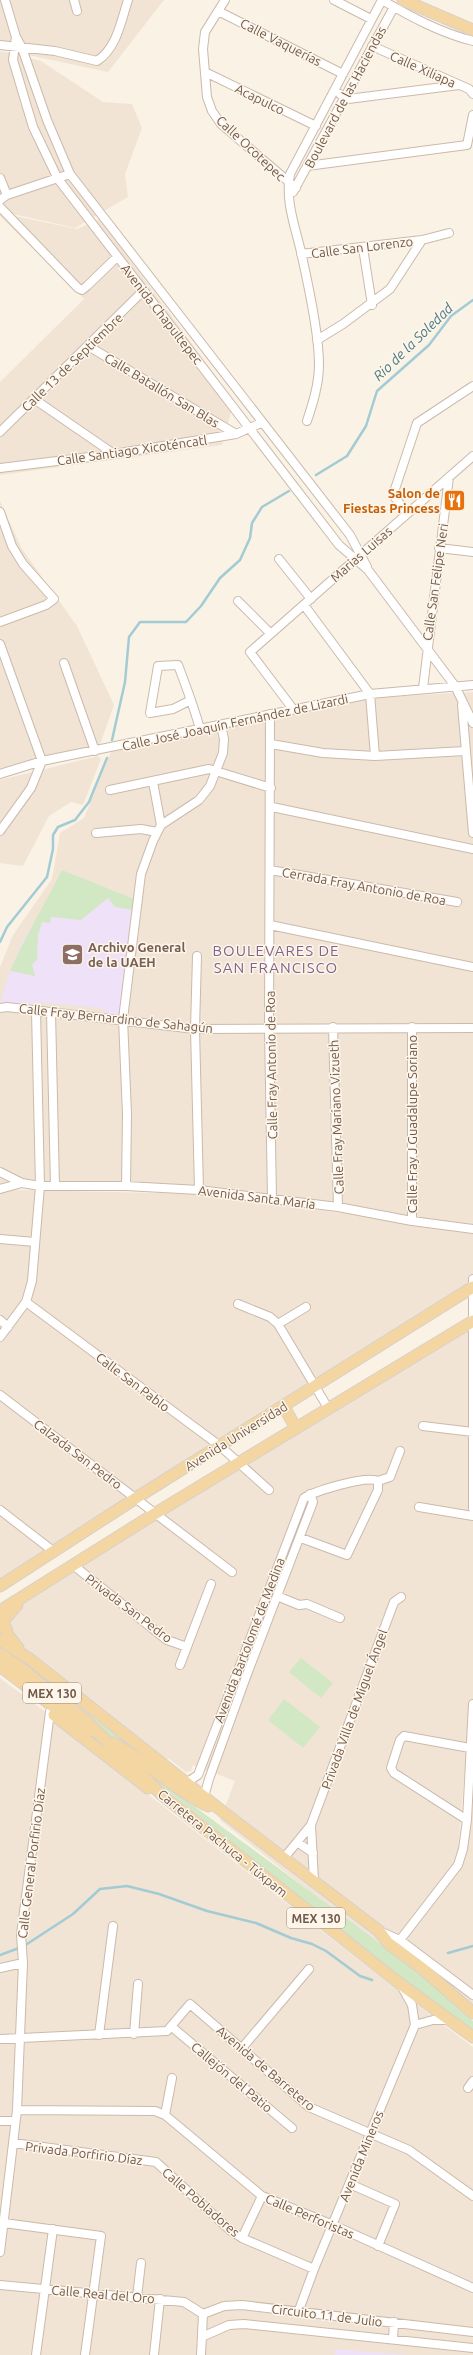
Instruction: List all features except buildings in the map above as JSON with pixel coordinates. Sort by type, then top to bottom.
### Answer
[{"type":"main road","points":[[398,3],[473,30]]},
{"type":"main road","name":"Avenida Universidad","points":[[0,1586],[136,1498],[284,1407],[473,1287]]},
{"type":"main road","name":"Avenida Universidad","points":[[0,1611],[156,1513],[473,1321]]},
{"type":"main road","points":[[284,1407],[296,1428]]},
{"type":"main road","points":[[22,1653],[8,1635],[3,1622],[30,1593]]},
{"type":"main road","name":"Carretera Pachuca - Túxpam","points":[[0,1640],[22,1653],[227,1815],[379,1931],[388,1943],[424,1970],[473,2013]]},
{"type":"main road","name":"Carretera Pachuca - Túxpam","points":[[0,1654],[69,1706],[162,1795],[399,1983],[473,2037]]},
{"type":"main road","points":[[0,1666],[62,1713],[140,1759],[190,1797],[227,1815]]},
{"type":"main road","points":[[0,1674],[141,1785],[162,1795]]},
{"type":"street","name":"Avenida Chapultepec","points":[[5,0],[16,37],[22,48],[47,120],[70,174],[261,423],[350,535],[357,556]]},
{"type":"street","points":[[74,0],[77,12]]},
{"type":"street","points":[[0,44],[55,51],[97,61],[106,55],[112,46],[128,0]]},
{"type":"street","name":"Calle Ocotepec","points":[[224,0],[205,32],[203,49],[207,97],[212,111],[221,124],[296,188],[288,199]]},
{"type":"street","points":[[334,0],[371,19]]},
{"type":"street","points":[[382,0],[398,3],[416,19],[459,38],[473,42]]},
{"type":"street","name":"Boulevard de las Haciendas","points":[[289,183],[290,174],[382,0]]},
{"type":"street","name":"Boulevard de las Haciendas","points":[[296,188],[344,96],[398,3]]},
{"type":"street","name":"Calle Vaquerías","points":[[218,11],[343,74]]},
{"type":"street","points":[[13,46],[16,37]]},
{"type":"street","name":"Avenida Chapultepec","points":[[13,46],[13,60],[33,127],[58,179],[339,545],[357,556]]},
{"type":"street","name":"Calle Xiliapa","points":[[372,46],[469,89],[473,94]]},
{"type":"street","name":"Acapulco","points":[[205,72],[316,126]]},
{"type":"street","points":[[334,90],[348,99],[459,85]]},
{"type":"street","points":[[307,166],[467,145],[473,115]]},
{"type":"street","points":[[0,178],[3,198],[70,174]]},
{"type":"street","name":"Calle Ocotepec","points":[[289,183],[288,199],[301,254],[317,340],[319,364],[316,394],[307,421]]},
{"type":"street","points":[[0,207],[78,288],[82,290],[117,257]]},
{"type":"street","name":"Calle San Lorenzo","points":[[301,254],[422,240],[449,233]]},
{"type":"street","points":[[317,340],[372,305],[390,289],[422,240]]},
{"type":"street","points":[[363,248],[372,305]]},
{"type":"street","name":"Calle 13 de Septiembre","points":[[0,432],[143,291]]},
{"type":"street","name":"Calle Batallón San Blas","points":[[88,346],[236,434]]},
{"type":"street","points":[[408,513],[394,495],[417,423],[473,386]]},
{"type":"street","points":[[34,399],[114,454]]},
{"type":"street","name":"Calle Santiago Xicoténcatl","points":[[0,468],[114,454],[236,434],[261,423]]},
{"type":"street","name":"Marias Luisas","points":[[293,710],[250,652],[270,633],[311,599],[357,556],[473,456]]},
{"type":"street","name":"Calle San Felipe Neri","points":[[423,688],[426,647],[449,477]]},
{"type":"street","points":[[0,512],[12,546],[23,564],[54,598],[46,605],[0,622]]},
{"type":"street","points":[[439,548],[473,552]]},
{"type":"street","points":[[357,556],[455,686],[473,724]]},
{"type":"street","points":[[279,559],[311,599]]},
{"type":"street","points":[[238,601],[270,633]]},
{"type":"street","points":[[304,605],[370,694],[375,756]]},
{"type":"street","points":[[0,644],[42,761],[31,788],[0,831]]},
{"type":"street","points":[[64,663],[96,751]]},
{"type":"street","points":[[191,700],[173,709],[150,713],[158,666],[178,665],[191,700],[200,729]]},
{"type":"street","name":"Calle José Joaquín Fernández de Lizardi","points":[[0,774],[42,761],[221,726],[270,714],[370,694],[473,684]]},
{"type":"street","points":[[461,700],[473,833]]},
{"type":"street","name":"Calle Fray Antonio de Roa","points":[[270,714],[272,807],[269,1028],[272,1199]]},
{"type":"street","points":[[96,833],[159,829],[199,800],[218,770],[223,753],[224,739],[221,726]]},
{"type":"street","points":[[271,744],[323,753],[375,756],[465,751]]},
{"type":"street","points":[[110,790],[209,769],[218,770],[223,774],[272,788]]},
{"type":"street","points":[[126,1186],[127,1114],[123,1019],[141,874],[159,829],[153,782]]},
{"type":"street","points":[[272,807],[473,849]]},
{"type":"street","name":"Cerrada Fray Antonio de Roa","points":[[270,870],[457,902]]},
{"type":"street","points":[[270,925],[473,967]]},
{"type":"street","points":[[197,956],[195,1029],[199,1190]]},
{"type":"street","name":"Calle Fray Bernardino de Sahagún","points":[[0,1008],[7,1007],[123,1019],[195,1029],[333,1027],[473,1028]]},
{"type":"street","points":[[0,1337],[26,1302],[32,1281],[40,1186],[36,1011]]},
{"type":"street","points":[[50,1012],[55,1186]]},
{"type":"street","name":"Calle Fray Mariano Vizueth","points":[[333,1027],[338,1207]]},
{"type":"street","name":"Calle Fray J Guadalupe Soriano","points":[[412,1027],[412,1221]]},
{"type":"street","points":[[0,1172],[22,1183]]},
{"type":"street","points":[[0,1189],[22,1183]]},
{"type":"street","name":"Avenida Santa María","points":[[22,1183],[40,1186],[126,1186],[199,1190],[338,1207],[412,1221],[473,1228]]},
{"type":"street","points":[[0,1239],[35,1242]]},
{"type":"street","points":[[473,1279],[473,1509]]},
{"type":"street","name":"Calle San Pablo","points":[[26,1302],[220,1446],[240,1462],[269,1490]]},
{"type":"street","points":[[238,1304],[270,1317],[278,1324],[328,1408]]},
{"type":"street","points":[[278,1324],[306,1307]]},
{"type":"street","points":[[0,1320],[8,1327]]},
{"type":"street","name":"Calzada San Pedro","points":[[0,1395],[232,1572]]},
{"type":"street","points":[[424,1426],[473,1432]]},
{"type":"street","points":[[310,1494],[368,1479],[378,1482],[390,1477],[400,1450]]},
{"type":"street","points":[[301,1538],[347,1555],[378,1490],[378,1482]]},
{"type":"street","name":"Avenida Bartolomé de Medina","points":[[186,1783],[198,1774],[235,1674],[304,1498],[310,1494],[313,1502],[301,1538],[246,1677],[209,1779],[204,1797]]},
{"type":"street","points":[[419,1507],[473,1516]]},
{"type":"street","points":[[0,1510],[53,1551]]},
{"type":"street","name":"Privada San Pedro","points":[[73,1565],[167,1640],[187,1647]]},
{"type":"street","points":[[180,1665],[211,1584]]},
{"type":"street","points":[[277,1596],[299,1605],[307,1604],[340,1618]]},
{"type":"street","name":"Privada Villa de Miguel Ángel","points":[[284,1858],[311,1825],[394,1602],[401,1597]]},
{"type":"street","points":[[235,1674],[246,1677]]},
{"type":"street","points":[[400,1940],[458,1865],[463,1849],[467,1820],[470,1748],[473,1729],[473,1704]]},
{"type":"street","name":"Calle General Porfirio Díaz","points":[[0,2252],[4,2223],[3,2185],[13,2143],[17,2110],[23,1960],[21,1935],[50,1712]]},
{"type":"street","points":[[467,1820],[394,1773],[391,1768],[400,1740],[404,1736],[470,1748]]},
{"type":"street","name":"Privada Villa de Miguel Ángel","points":[[311,1825],[314,1880]]},
{"type":"street","points":[[297,1842],[313,1853]]},
{"type":"street","points":[[99,2035],[114,1926]]},
{"type":"street","name":"Carretera Pachuca - Túxpam","points":[[379,1931],[400,1940],[473,1995]]},
{"type":"street","points":[[0,1968],[23,1960]]},
{"type":"street","points":[[242,2048],[309,1969]]},
{"type":"street","points":[[399,1983],[412,2005],[415,2025],[433,2020],[452,2021]]},
{"type":"street","points":[[134,2034],[138,1984]]},
{"type":"street","name":"Avenida de Barretero","points":[[170,2029],[190,2004],[309,2107],[409,2150],[473,2196]]},
{"type":"street","name":"Avenida Mineros","points":[[299,2310],[314,2269],[415,2025]]},
{"type":"street","points":[[0,2039],[134,2034],[170,2029]]},
{"type":"street","name":"Callejón del Patio","points":[[170,2029],[292,2128]]},
{"type":"street","points":[[17,2110],[156,2111],[165,2115],[172,2078]]},
{"type":"street","points":[[468,2088],[473,2081]]},
{"type":"street","name":"Calle Perforistas","points":[[165,2115],[262,2196],[333,2225],[473,2288]]},
{"type":"street","points":[[0,2122],[15,2121]]},
{"type":"street","name":"Privada Porfirio Díaz","points":[[13,2143],[156,2162]]},
{"type":"street","name":"Calle Pobladores","points":[[156,2162],[232,2231],[242,2238],[314,2269]]},
{"type":"street","points":[[350,2184],[395,2204],[378,2246]]},
{"type":"street","points":[[242,2238],[262,2196]]},
{"type":"street","points":[[4,2223],[102,2236],[85,2355]]},
{"type":"street","points":[[36,2355],[53,2229]]},
{"type":"street","points":[[137,2297],[141,2263]]},
{"type":"street","name":"Calle Real del Oro","points":[[0,2285],[184,2302],[203,2314]]},
{"type":"street","points":[[154,2355],[160,2299]]},
{"type":"street","name":"Circuito 11 de Julio","points":[[203,2314],[224,2306],[242,2305],[299,2310],[473,2332]]},
{"type":"street","points":[[201,2355],[204,2336],[203,2314]]},
{"type":"street","points":[[392,2338],[394,2322]]},
{"type":"street","name":"Circuito 11 de Julio","points":[[204,2336],[229,2325],[244,2324],[392,2338],[473,2348]]},
{"type":"shaded area","points":[[0,0],[164,0],[108,72],[0,49]]},
{"type":"shaded area","points":[[0,51],[41,61],[103,102],[132,104],[142,128],[125,174],[128,197],[75,228],[0,211]]},
{"type":"shaded area","points":[[0,213],[77,229],[100,219],[234,401],[222,445],[0,475],[0,382],[84,299],[0,216]]},
{"type":"shaded area","points":[[0,501],[22,549],[77,626],[114,705],[97,753],[0,777]]},
{"type":"shaded area","name":"BOULEVARES DE SAN FRANCISCO","points":[[473,692],[473,1230],[203,1193],[19,1188],[0,1189],[0,967],[13,935],[52,879],[60,833],[84,818],[111,752],[366,698]]},
{"type":"shaded area","points":[[98,756],[101,759],[83,805],[71,802],[49,816],[23,866],[0,863],[0,780]]},
{"type":"shaded area","name":"Archivo General de la UAEH","points":[[62,870],[134,899],[120,1017],[103,1015],[103,1008],[34,1002],[33,1009],[0,1004],[10,971],[25,936],[44,908]]},
{"type":"shaded area","points":[[20,1190],[203,1194],[473,1231],[473,1293],[0,1592],[0,1191]]},
{"type":"shaded area","points":[[473,1315],[473,1733],[468,1733],[458,1849],[453,1870],[391,1956],[220,1820],[235,1781],[193,1765],[191,1771],[186,1772],[168,1758],[160,1777],[0,1650],[0,1609]]},
{"type":"shaded area","points":[[0,1678],[47,1713],[23,1937],[20,2040],[0,2225]]},
{"type":"shaded area","points":[[52,1719],[396,1989],[473,2047],[473,2355],[0,2355],[0,2234],[22,2040],[25,1933]]},
{"type":"shaded area","points":[[469,1733],[473,1734],[473,2018],[392,1957],[455,1871],[460,1845]]},
{"type":"shaded area","points":[[335,2349],[407,2355],[335,2355]]},
{"type":"green space","points":[[62,870],[134,899],[133,910],[115,907],[108,898],[81,920],[51,917],[50,923],[42,922],[38,935],[37,960],[32,964],[35,976],[10,971],[22,945]]},
{"type":"green space","points":[[301,1658],[333,1683],[321,1698],[289,1672]]},
{"type":"green space","points":[[64,1695],[134,1749],[134,1750],[104,1733]]},
{"type":"green space","points":[[284,1699],[320,1727],[303,1748],[268,1720]]},
{"type":"green space","points":[[138,1763],[390,1951],[431,1984],[473,2021],[473,2032],[366,1951],[137,1766]]},
{"type":"waterway","name":"Rio de la Soledad","points":[[316,475],[347,456],[366,426],[377,391],[429,345],[451,316],[473,300]]},
{"type":"waterway","points":[[112,740],[125,682],[129,637],[140,622],[186,622],[201,606],[220,578],[240,560],[250,538],[252,523],[262,507],[289,491]]},
{"type":"waterway","points":[[0,942],[7,927],[47,877],[53,849],[53,835],[58,827],[75,820],[89,802],[107,758]]},
{"type":"waterway","points":[[24,1946],[73,1914],[100,1889],[127,1886],[159,1894],[207,1911],[256,1923],[291,1938],[312,1944],[326,1951],[360,1976],[372,1980]]},
{"type":"waterway","points":[[448,1953],[473,1946]]},
{"type":"waterway","points":[[0,1955],[19,1948]]},
{"type":"place","name":"Salon de Fiestas Princess","points":[[455,500]]},
{"type":"place","name":"Archivo General de la UAEH","points":[[72,954]]},
{"type":"district","name":"BOULEVARES DE SAN FRANCISCO","points":[[276,958]]}]
